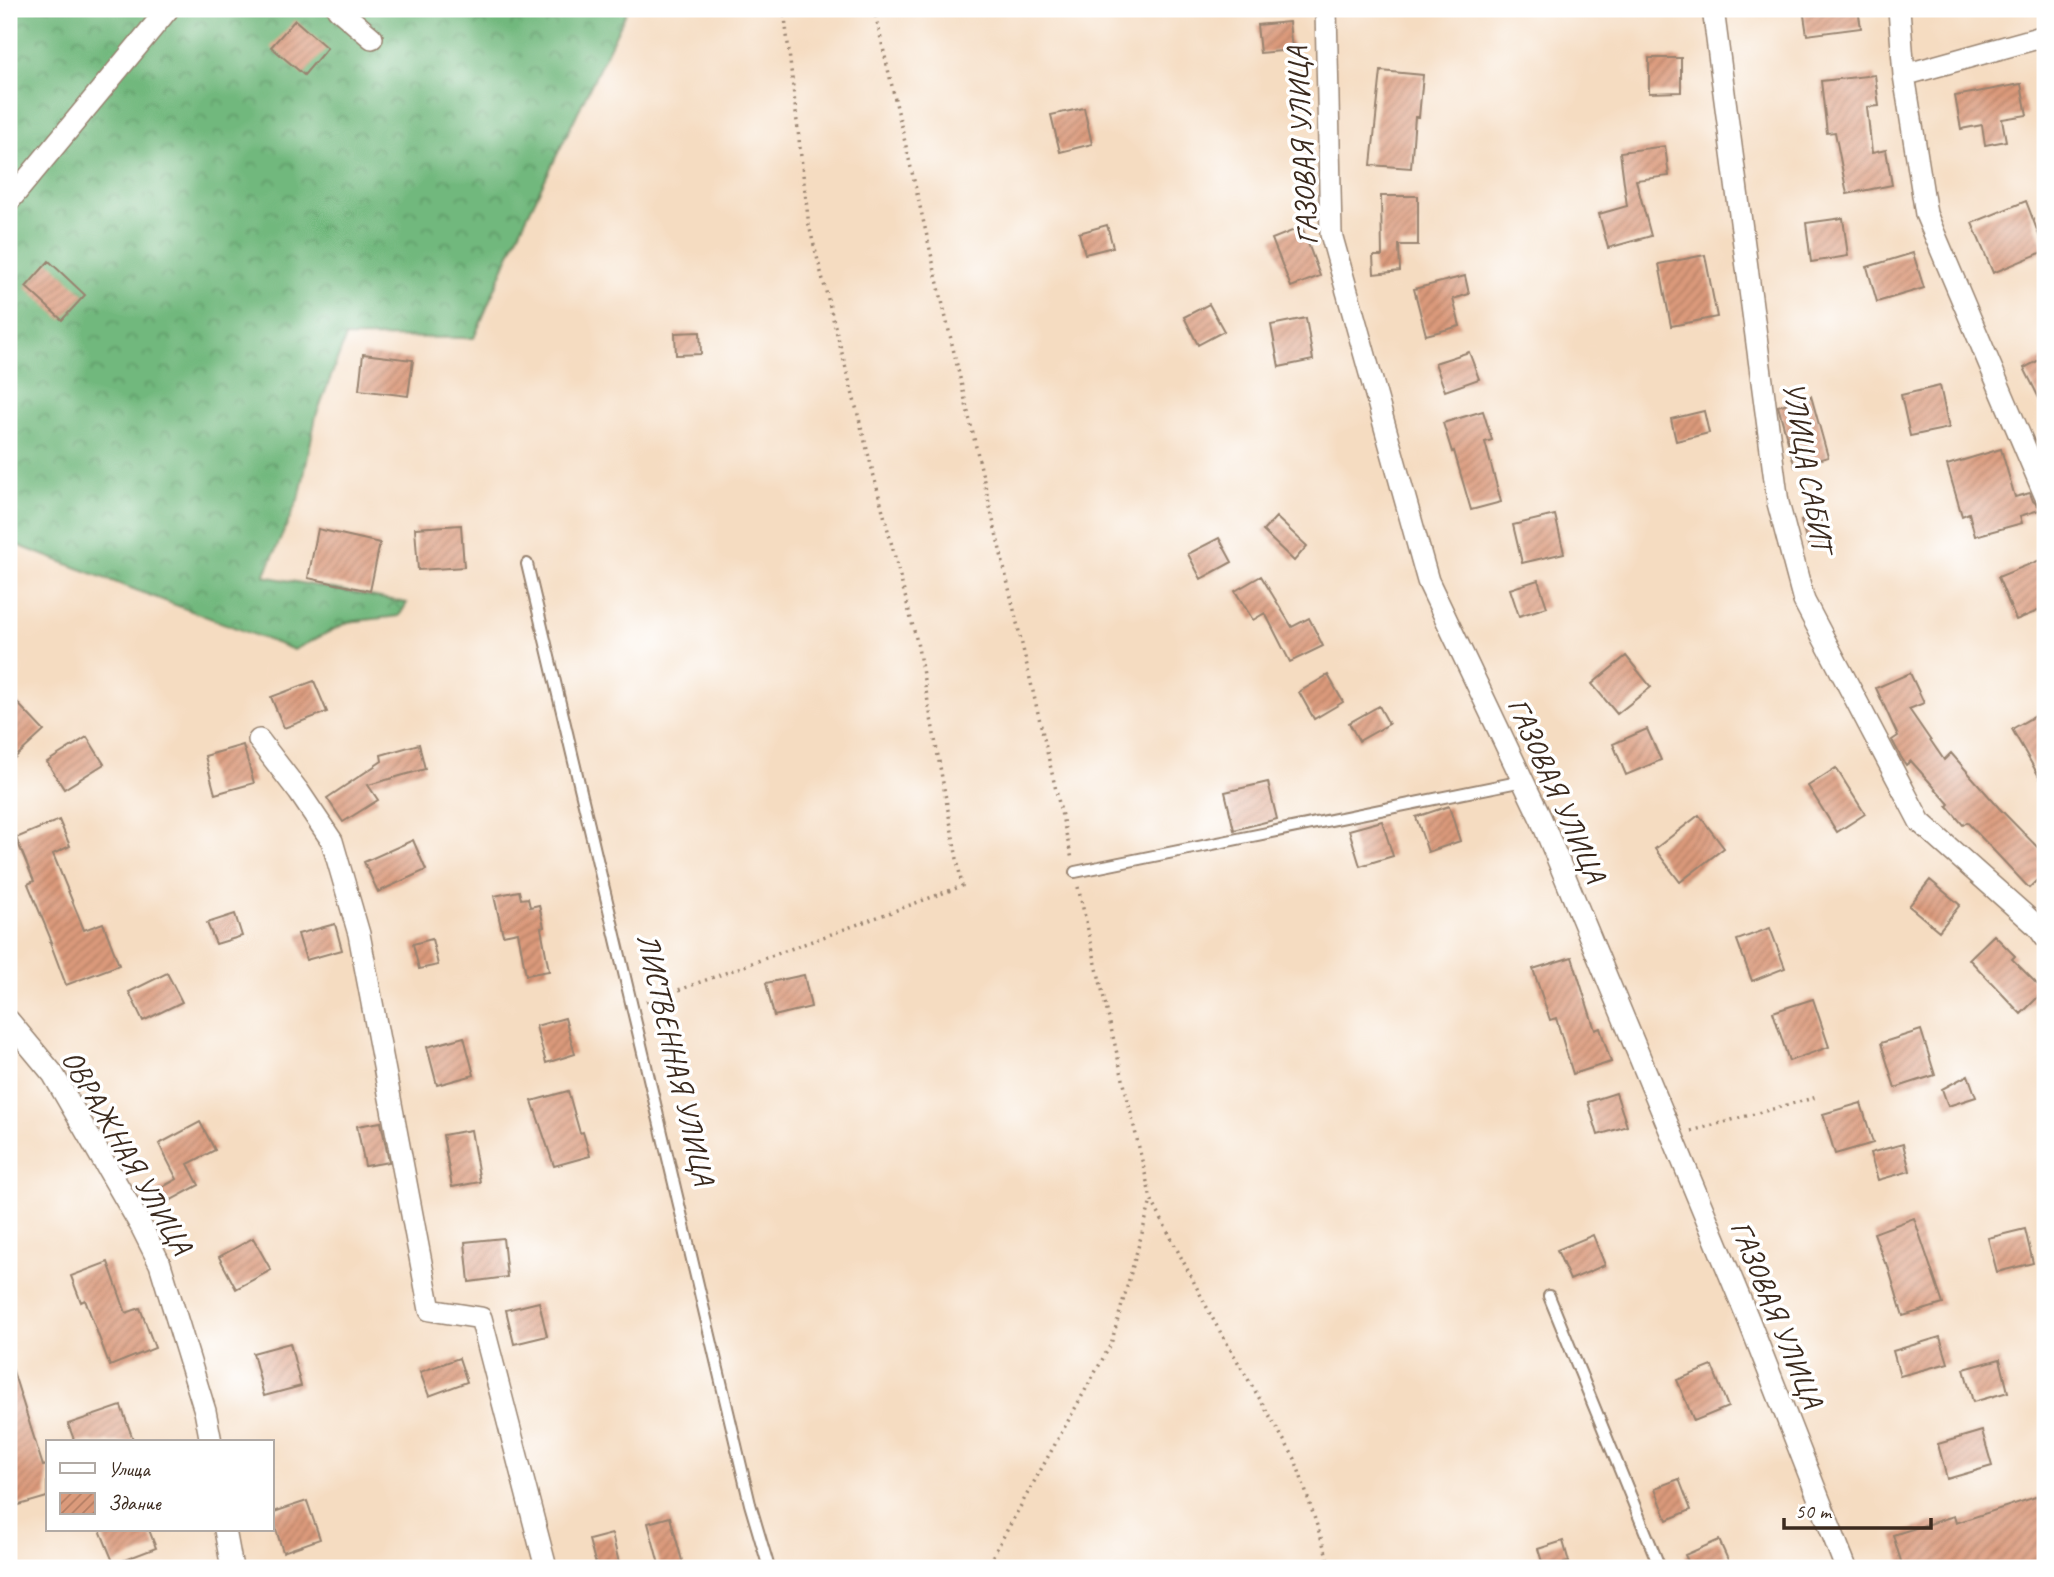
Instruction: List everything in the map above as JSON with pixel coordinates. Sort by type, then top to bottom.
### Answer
[{"type":"street","points":[[9,201],[168,9]]},
{"type":"street","points":[[338,9],[372,38]]},
{"type":"street","name":"ГАЗОВАЯ УЛИЦА","points":[[1326,9],[1331,234],[1428,581],[1541,819],[1749,1321],[1846,1568]]},
{"type":"street","name":"УЛИЦА САБИТ","points":[[1713,9],[1778,503],[1804,600],[1920,822],[2045,937]]},
{"type":"street","points":[[1899,9],[1904,75],[1926,214],[2045,495]]},
{"type":"street","points":[[1904,75],[2045,36]]},
{"type":"street","points":[[259,740],[332,841],[359,934],[430,1310],[481,1318],[546,1568]]},
{"type":"street","name":"ОВРАЖНАЯ УЛИЦА","points":[[9,1021],[53,1074],[160,1264],[205,1411],[211,1440]]},
{"type":"street","points":[[225,1532],[232,1568]]},
{"type":"lane","name":"ЛИСТВЕННАЯ УЛИЦА","points":[[527,564],[750,1504],[769,1568]]},
{"type":"lane","points":[[1075,872],[1523,782]]},
{"type":"lane","points":[[1549,1296],[1660,1568]]},
{"type":"path","points":[[634,1006],[962,886],[917,642],[808,226],[784,9]]},
{"type":"path","points":[[874,9],[1151,1199],[1215,1323],[1294,1458],[1331,1568]]},
{"type":"path","points":[[1672,1136],[1817,1097]]},
{"type":"path","points":[[986,1568],[1111,1345],[1151,1199]]},
{"type":"green space","points":[[9,9],[628,9],[516,239],[474,338],[346,337],[316,416],[300,495],[264,576],[407,603],[399,616],[348,622],[294,650],[9,542]]},
{"type":"building","points":[[1803,9],[1858,9],[1861,28],[1807,35]]},
{"type":"building","points":[[295,20],[327,48],[304,75],[271,47]]},
{"type":"building","points":[[1289,22],[1292,50],[1260,53],[1257,25]]},
{"type":"building","points":[[1649,58],[1681,58],[1681,92],[1649,93]]},
{"type":"building","points":[[1381,71],[1423,75],[1419,117],[1415,117],[1411,168],[1371,165]]},
{"type":"building","points":[[1875,75],[1879,106],[1867,107],[1872,153],[1886,150],[1892,185],[1847,194],[1835,132],[1827,133],[1821,81]]},
{"type":"building","points":[[2021,84],[2027,115],[2002,119],[2006,141],[1985,145],[1982,125],[1961,129],[1955,96]]},
{"type":"building","points":[[1084,108],[1092,144],[1060,152],[1051,115]]},
{"type":"building","points":[[1665,146],[1669,176],[1636,180],[1651,236],[1608,248],[1599,214],[1627,206],[1620,152]]},
{"type":"building","points":[[1381,196],[1418,196],[1418,245],[1399,245],[1400,271],[1374,274],[1373,256],[1382,256]]},
{"type":"building","points":[[2026,201],[2045,251],[1993,273],[1972,223]]},
{"type":"building","points":[[1843,218],[1848,256],[1811,262],[1806,223]]},
{"type":"building","points":[[1107,225],[1113,247],[1085,254],[1079,233]]},
{"type":"building","points":[[1302,227],[1320,276],[1291,287],[1272,239]]},
{"type":"building","points":[[1913,253],[1924,288],[1877,302],[1867,267]]},
{"type":"building","points":[[1705,255],[1717,317],[1671,326],[1659,264]]},
{"type":"building","points":[[49,261],[85,295],[62,320],[26,287]]},
{"type":"building","points":[[1465,276],[1469,294],[1453,299],[1460,326],[1426,335],[1414,289]]},
{"type":"building","points":[[1209,304],[1224,331],[1198,345],[1184,317]]},
{"type":"building","points":[[1306,318],[1313,360],[1279,367],[1271,325]]},
{"type":"building","points":[[700,332],[701,354],[676,355],[675,333]]},
{"type":"building","points":[[1469,352],[1479,379],[1445,391],[1435,363]]},
{"type":"building","points":[[363,354],[413,360],[408,396],[359,390]]},
{"type":"building","points":[[2045,357],[2045,410],[2024,368]]},
{"type":"building","points":[[1940,386],[1949,428],[1910,436],[1901,395]]},
{"type":"building","points":[[1811,396],[1828,457],[1795,467],[1778,406]]},
{"type":"building","points":[[1483,411],[1492,440],[1485,442],[1501,502],[1471,510],[1443,423]]},
{"type":"building","points":[[1704,411],[1709,433],[1676,441],[1671,419]]},
{"type":"building","points":[[2001,449],[2015,497],[2030,493],[2033,501],[2042,509],[2020,516],[2022,523],[1975,536],[1969,513],[1962,516],[1947,465]]},
{"type":"building","points":[[1555,515],[1564,553],[1522,563],[1513,525]]},
{"type":"building","points":[[1819,515],[1828,543],[1809,548],[1801,521]]},
{"type":"building","points":[[1276,517],[1307,546],[1294,561],[1263,531]]},
{"type":"building","points":[[461,525],[464,567],[418,570],[415,528]]},
{"type":"building","points":[[318,529],[380,543],[370,591],[308,578]]},
{"type":"building","points":[[1219,538],[1232,562],[1201,579],[1188,554]]},
{"type":"building","points":[[2045,558],[2045,608],[2016,620],[1998,577]]},
{"type":"building","points":[[1261,576],[1292,627],[1309,618],[1323,646],[1290,662],[1265,613],[1253,620],[1235,591]]},
{"type":"building","points":[[1538,580],[1547,607],[1519,616],[1510,589]]},
{"type":"building","points":[[1626,656],[1651,687],[1617,714],[1592,684]]},
{"type":"building","points":[[1910,673],[1924,703],[1909,709],[1944,760],[1951,753],[2045,855],[2045,872],[2029,888],[1967,822],[1963,825],[1947,806],[1949,804],[1911,761],[1906,765],[1901,757],[1892,740],[1898,736],[1876,688]]},
{"type":"building","points":[[1328,675],[1343,702],[1314,719],[1299,692]]},
{"type":"building","points":[[314,681],[327,712],[284,728],[271,697]]},
{"type":"building","points":[[9,694],[44,731],[9,763]]},
{"type":"building","points":[[1379,706],[1389,724],[1359,741],[1349,723]]},
{"type":"building","points":[[2045,710],[2045,787],[2012,729]]},
{"type":"building","points":[[1647,729],[1661,760],[1626,775],[1613,744]]},
{"type":"building","points":[[87,737],[104,764],[64,789],[47,762]]},
{"type":"building","points":[[419,744],[425,769],[368,785],[378,800],[343,822],[327,798],[382,761],[381,755]]},
{"type":"building","points":[[243,745],[254,783],[215,794],[205,756]]},
{"type":"building","points":[[1836,768],[1865,814],[1837,832],[1808,786]]},
{"type":"building","points":[[1268,782],[1277,819],[1234,830],[1225,792]]},
{"type":"building","points":[[1449,806],[1460,841],[1428,852],[1416,817]]},
{"type":"building","points":[[1699,815],[1724,848],[1680,882],[1655,849]]},
{"type":"building","points":[[59,820],[70,846],[53,854],[84,930],[103,923],[119,965],[66,985],[28,884],[34,881],[16,838]]},
{"type":"building","points":[[1382,821],[1393,856],[1360,866],[1349,830]]},
{"type":"building","points":[[413,840],[426,870],[378,892],[364,862]]},
{"type":"building","points":[[1930,880],[1960,905],[1939,931],[1909,906]]},
{"type":"building","points":[[519,891],[521,899],[528,898],[530,907],[539,905],[549,971],[526,975],[518,932],[503,935],[494,896]]},
{"type":"building","points":[[235,914],[242,936],[216,944],[207,923]]},
{"type":"building","points":[[335,924],[342,950],[306,960],[298,934]]},
{"type":"building","points":[[1770,928],[1785,968],[1752,981],[1737,940]]},
{"type":"building","points":[[1994,935],[2015,956],[2012,959],[2044,991],[2021,1014],[1969,959]]},
{"type":"building","points":[[432,939],[438,965],[419,969],[413,944]]},
{"type":"building","points":[[1572,957],[1595,1030],[1600,1028],[1611,1062],[1573,1074],[1556,1018],[1550,1020],[1533,969]]},
{"type":"building","points":[[167,973],[182,1002],[143,1021],[129,992]]},
{"type":"building","points":[[804,975],[811,1007],[774,1016],[766,983]]},
{"type":"building","points":[[1813,999],[1829,1047],[1789,1061],[1773,1012]]},
{"type":"building","points":[[565,1018],[575,1054],[546,1063],[536,1026]]},
{"type":"building","points":[[1921,1030],[1935,1075],[1895,1088],[1881,1043]]},
{"type":"building","points":[[464,1037],[474,1075],[437,1085],[427,1047]]},
{"type":"building","points":[[1968,1075],[1976,1097],[1948,1106],[1942,1089]]},
{"type":"building","points":[[568,1091],[590,1156],[554,1166],[532,1101]]},
{"type":"building","points":[[1616,1093],[1627,1126],[1598,1135],[1588,1102]]},
{"type":"building","points":[[1861,1103],[1873,1143],[1835,1154],[1823,1114]]},
{"type":"building","points":[[200,1122],[215,1150],[188,1164],[199,1185],[164,1204],[157,1190],[177,1179],[159,1144]]},
{"type":"building","points":[[381,1122],[389,1162],[365,1166],[357,1126]]},
{"type":"building","points":[[471,1130],[480,1182],[452,1187],[443,1135]]},
{"type":"building","points":[[1903,1144],[1910,1171],[1878,1180],[1870,1153]]},
{"type":"building","points":[[1914,1218],[1943,1304],[1903,1316],[1887,1263],[1874,1233]]},
{"type":"building","points":[[2025,1229],[2033,1263],[1997,1272],[1988,1238]]},
{"type":"building","points":[[1593,1235],[1605,1265],[1570,1280],[1557,1250]]},
{"type":"building","points":[[253,1238],[271,1270],[236,1289],[219,1257]]},
{"type":"building","points":[[503,1238],[507,1277],[469,1282],[465,1242]]},
{"type":"building","points":[[108,1262],[126,1313],[140,1308],[155,1348],[110,1366],[85,1300],[81,1302],[71,1276]]},
{"type":"building","points":[[539,1302],[547,1336],[514,1344],[506,1310]]},
{"type":"building","points":[[1940,1337],[1948,1363],[1900,1376],[1893,1351]]},
{"type":"building","points":[[290,1343],[301,1386],[264,1396],[253,1353]]},
{"type":"building","points":[[459,1358],[467,1382],[429,1396],[420,1372]]},
{"type":"building","points":[[2000,1359],[2008,1392],[1973,1402],[1964,1369]]},
{"type":"building","points":[[1712,1366],[1728,1407],[1694,1421],[1677,1380]]},
{"type":"building","points":[[12,1368],[43,1466],[46,1465],[46,1497],[9,1508],[9,1369]]},
{"type":"building","points":[[121,1406],[133,1440],[74,1440],[68,1424]]},
{"type":"building","points":[[1982,1431],[1992,1466],[1947,1479],[1938,1444]]},
{"type":"building","points":[[1679,1479],[1691,1510],[1667,1520],[1655,1488]]},
{"type":"building","points":[[2045,1494],[2045,1560],[2020,1568],[1903,1568],[1893,1535],[1954,1516],[1956,1523]]},
{"type":"building","points":[[307,1501],[320,1539],[283,1552],[273,1512]]},
{"type":"building","points":[[670,1517],[684,1568],[660,1568],[648,1523]]},
{"type":"building","points":[[101,1532],[150,1532],[156,1548],[114,1564]]},
{"type":"building","points":[[612,1534],[619,1563],[597,1568],[589,1540]]},
{"type":"building","points":[[1719,1540],[1729,1562],[1714,1568],[1691,1568],[1685,1555]]},
{"type":"building","points":[[1563,1541],[1569,1562],[1544,1568],[1538,1549]]}]
